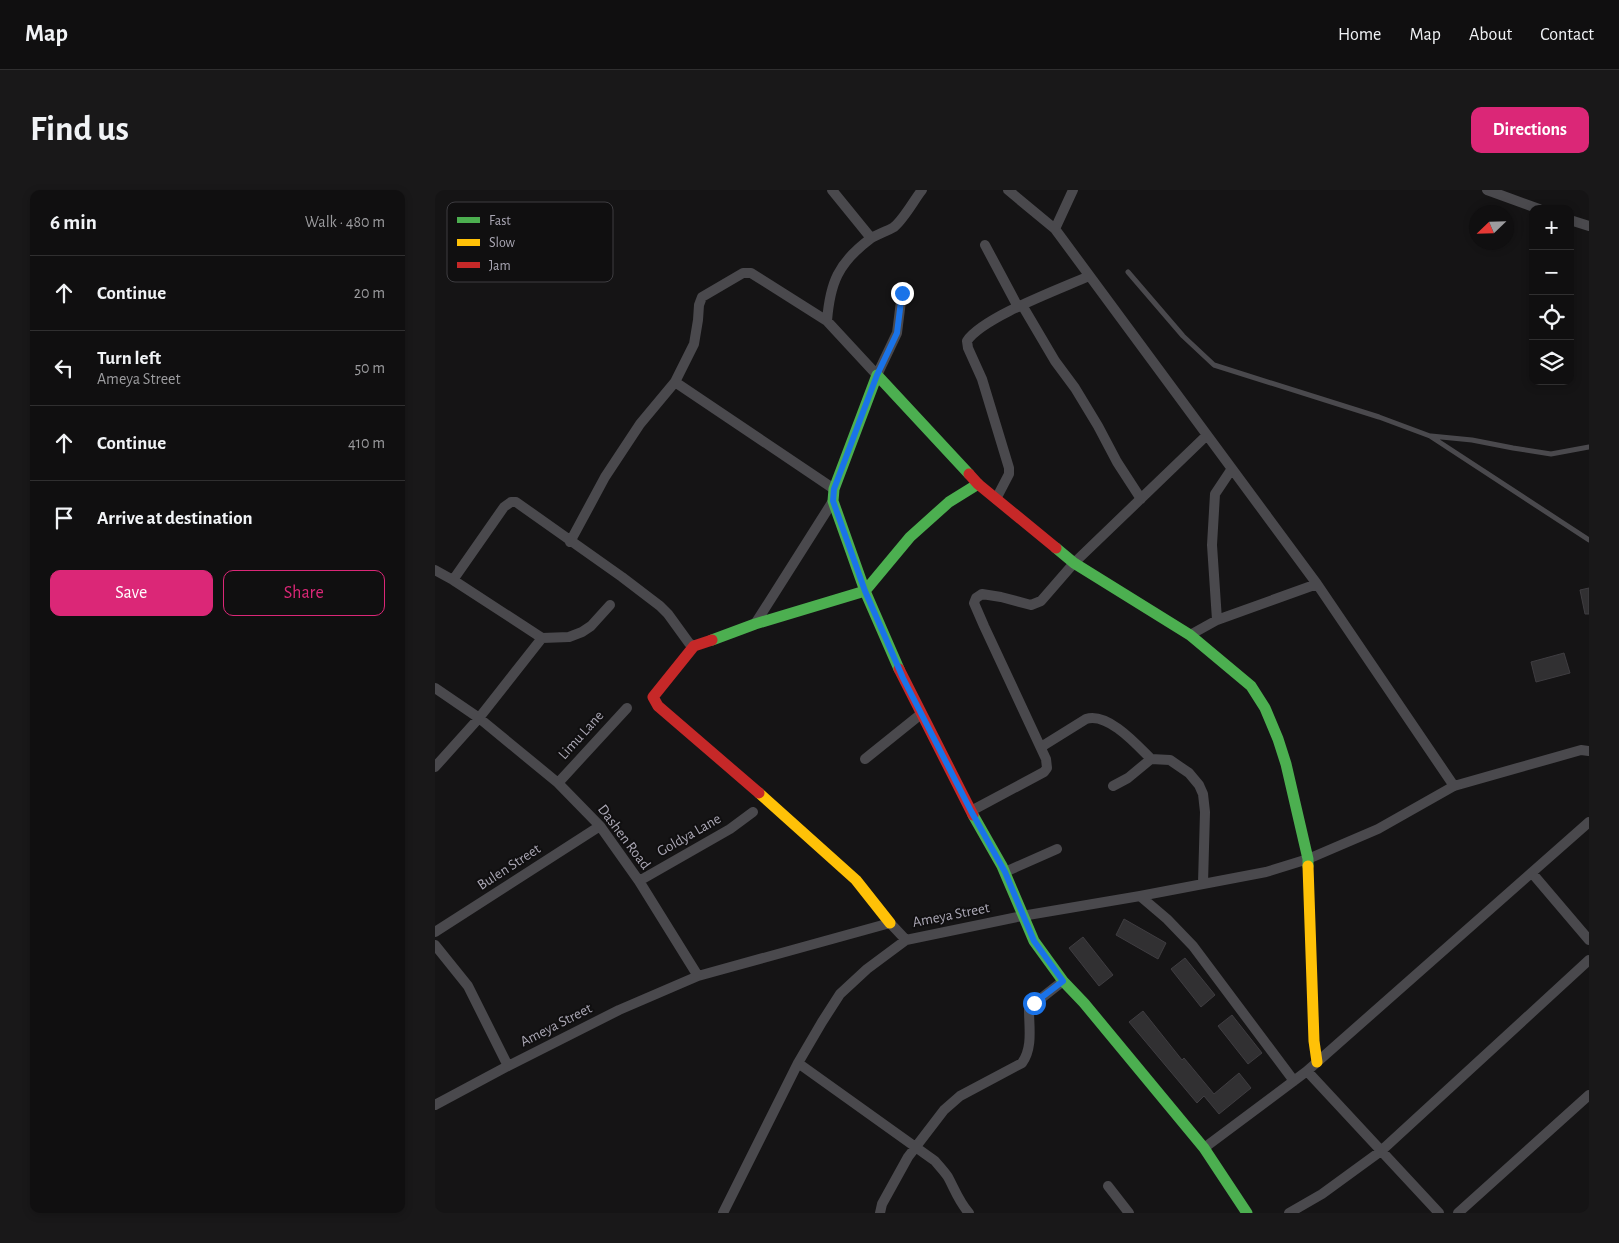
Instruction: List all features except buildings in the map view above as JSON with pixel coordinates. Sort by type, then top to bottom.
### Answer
[{"type":"street","points":[[832,190],[871,238]]},
{"type":"street","points":[[827,321],[832,283],[849,258],[871,238],[897,223],[922,190]]},
{"type":"street","points":[[1008,190],[1055,229],[1231,470],[1317,584],[1454,786]]},
{"type":"street","points":[[1055,229],[1073,190]]},
{"type":"street","points":[[1487,190],[1529,205]]},
{"type":"street","points":[[1574,221],[1589,226]]},
{"type":"street","points":[[985,245],[1020,306],[1055,361],[1075,388],[1141,500]]},
{"type":"street","points":[[570,542],[605,477],[640,424],[675,382],[694,344],[699,305],[702,297],[743,273],[751,273],[827,321],[978,484],[1074,562],[1190,636],[1251,686],[1265,708],[1278,739],[1286,764],[1308,859],[1314,1041],[1317,1062]]},
{"type":"street","points":[[996,499],[1009,474],[1009,468],[982,379],[968,348],[967,341],[970,336],[986,324],[1020,306],[1089,276]]},
{"type":"street","points":[[902,293],[897,333],[877,375],[834,489],[833,501],[865,591],[903,678],[971,811],[1005,872],[1034,941],[1063,981],[1084,1003],[1204,1148],[1247,1213]]},
{"type":"street","points":[[675,382],[834,489]]},
{"type":"street","points":[[971,811],[1044,772],[1047,768],[1046,759],[1041,747],[974,603],[976,598],[982,594],[1031,605],[1041,601],[1074,562],[1206,436]]},
{"type":"street","points":[[1217,620],[1211,545],[1215,494],[1231,470]]},
{"type":"street","points":[[890,923],[856,880],[654,700],[653,697],[694,646],[755,624],[865,591],[910,537],[949,502],[978,484]]},
{"type":"street","points":[[755,624],[833,501]]},
{"type":"street","points":[[453,580],[504,507],[511,502],[519,504],[660,606],[689,643],[694,646]]},
{"type":"street","points":[[435,570],[542,638],[569,637],[582,632],[591,626],[610,605]]},
{"type":"street","points":[[1190,636],[1217,620],[1317,584]]},
{"type":"street","points":[[435,767],[479,718],[542,638]]},
{"type":"street","name":"Dashen Road","points":[[435,688],[479,718],[558,783],[600,826],[639,881],[698,976]]},
{"type":"street","name":"Limu Lane","points":[[558,783],[627,708]]},
{"type":"street","points":[[865,759],[921,714]]},
{"type":"street","points":[[1041,747],[1092,717],[1105,720],[1127,736],[1151,760]]},
{"type":"street","name":"Ameya Street","points":[[435,1105],[619,1010],[698,976],[890,923],[906,940],[1022,916],[1266,872],[1308,859],[1378,829],[1454,786],[1581,750],[1589,751]]},
{"type":"street","points":[[1113,786],[1151,760],[1170,760],[1189,773],[1199,785],[1203,794],[1205,812],[1203,883]]},
{"type":"street","name":"Goldya Lane","points":[[639,881],[730,829],[753,812]]},
{"type":"street","points":[[1204,1148],[1307,1071],[1589,822]]},
{"type":"street","name":"Bulen Street","points":[[435,932],[600,826]]},
{"type":"street","points":[[1005,872],[1057,849]]},
{"type":"street","points":[[1532,873],[1589,940]]},
{"type":"street","points":[[1139,896],[1167,919],[1193,946],[1294,1081]]},
{"type":"street","points":[[723,1213],[798,1064],[822,1022],[841,994],[867,969],[906,940]]},
{"type":"street","points":[[435,945],[467,986],[478,1004],[508,1066]]},
{"type":"street","points":[[1289,1213],[1322,1194],[1381,1151],[1589,960]]},
{"type":"street","points":[[880,1213],[882,1204],[905,1162],[944,1110],[960,1096],[1022,1063],[1029,1047],[1030,1007],[1063,981]]},
{"type":"street","points":[[798,1064],[859,1105],[935,1161],[948,1177],[953,1191],[969,1213]]},
{"type":"street","points":[[1307,1071],[1439,1213]]},
{"type":"street","points":[[1458,1213],[1589,1095]]},
{"type":"street","points":[[1108,1186],[1129,1213]]},
{"type":"lane","points":[[1128,272],[1183,336],[1215,365],[1379,417],[1430,436],[1589,540]]},
{"type":"lane","points":[[1430,436],[1472,440],[1551,454],[1589,447]]},
{"type":"traffic: fast","points":[[899,669],[865,591],[833,501],[834,489],[877,375],[969,474]]},
{"type":"traffic: fast","points":[[712,640],[755,624],[865,591],[910,537],[949,502],[978,484]]},
{"type":"traffic: fast","points":[[1056,548],[1074,563],[1190,635],[1251,686],[1265,708],[1286,764],[1308,866]]},
{"type":"traffic: fast","points":[[973,815],[1002,866],[1034,941],[1063,981],[1084,1003],[1204,1148],[1247,1213]]},
{"type":"traffic: slow","points":[[759,793],[856,880],[890,923]]},
{"type":"traffic: slow","points":[[1308,866],[1314,1041],[1317,1062]]},
{"type":"traffic: jam","points":[[969,474],[978,484],[1056,548]]},
{"type":"traffic: jam","points":[[712,640],[694,646],[653,697],[658,706],[759,793]]},
{"type":"traffic: jam","points":[[899,669],[973,815]]},
{"type":"route","points":[[902,293],[897,333],[877,375],[834,489],[833,501],[865,591],[903,678],[971,811],[1009,880],[1022,916],[1034,941],[1063,981],[1034,1003]]}]
